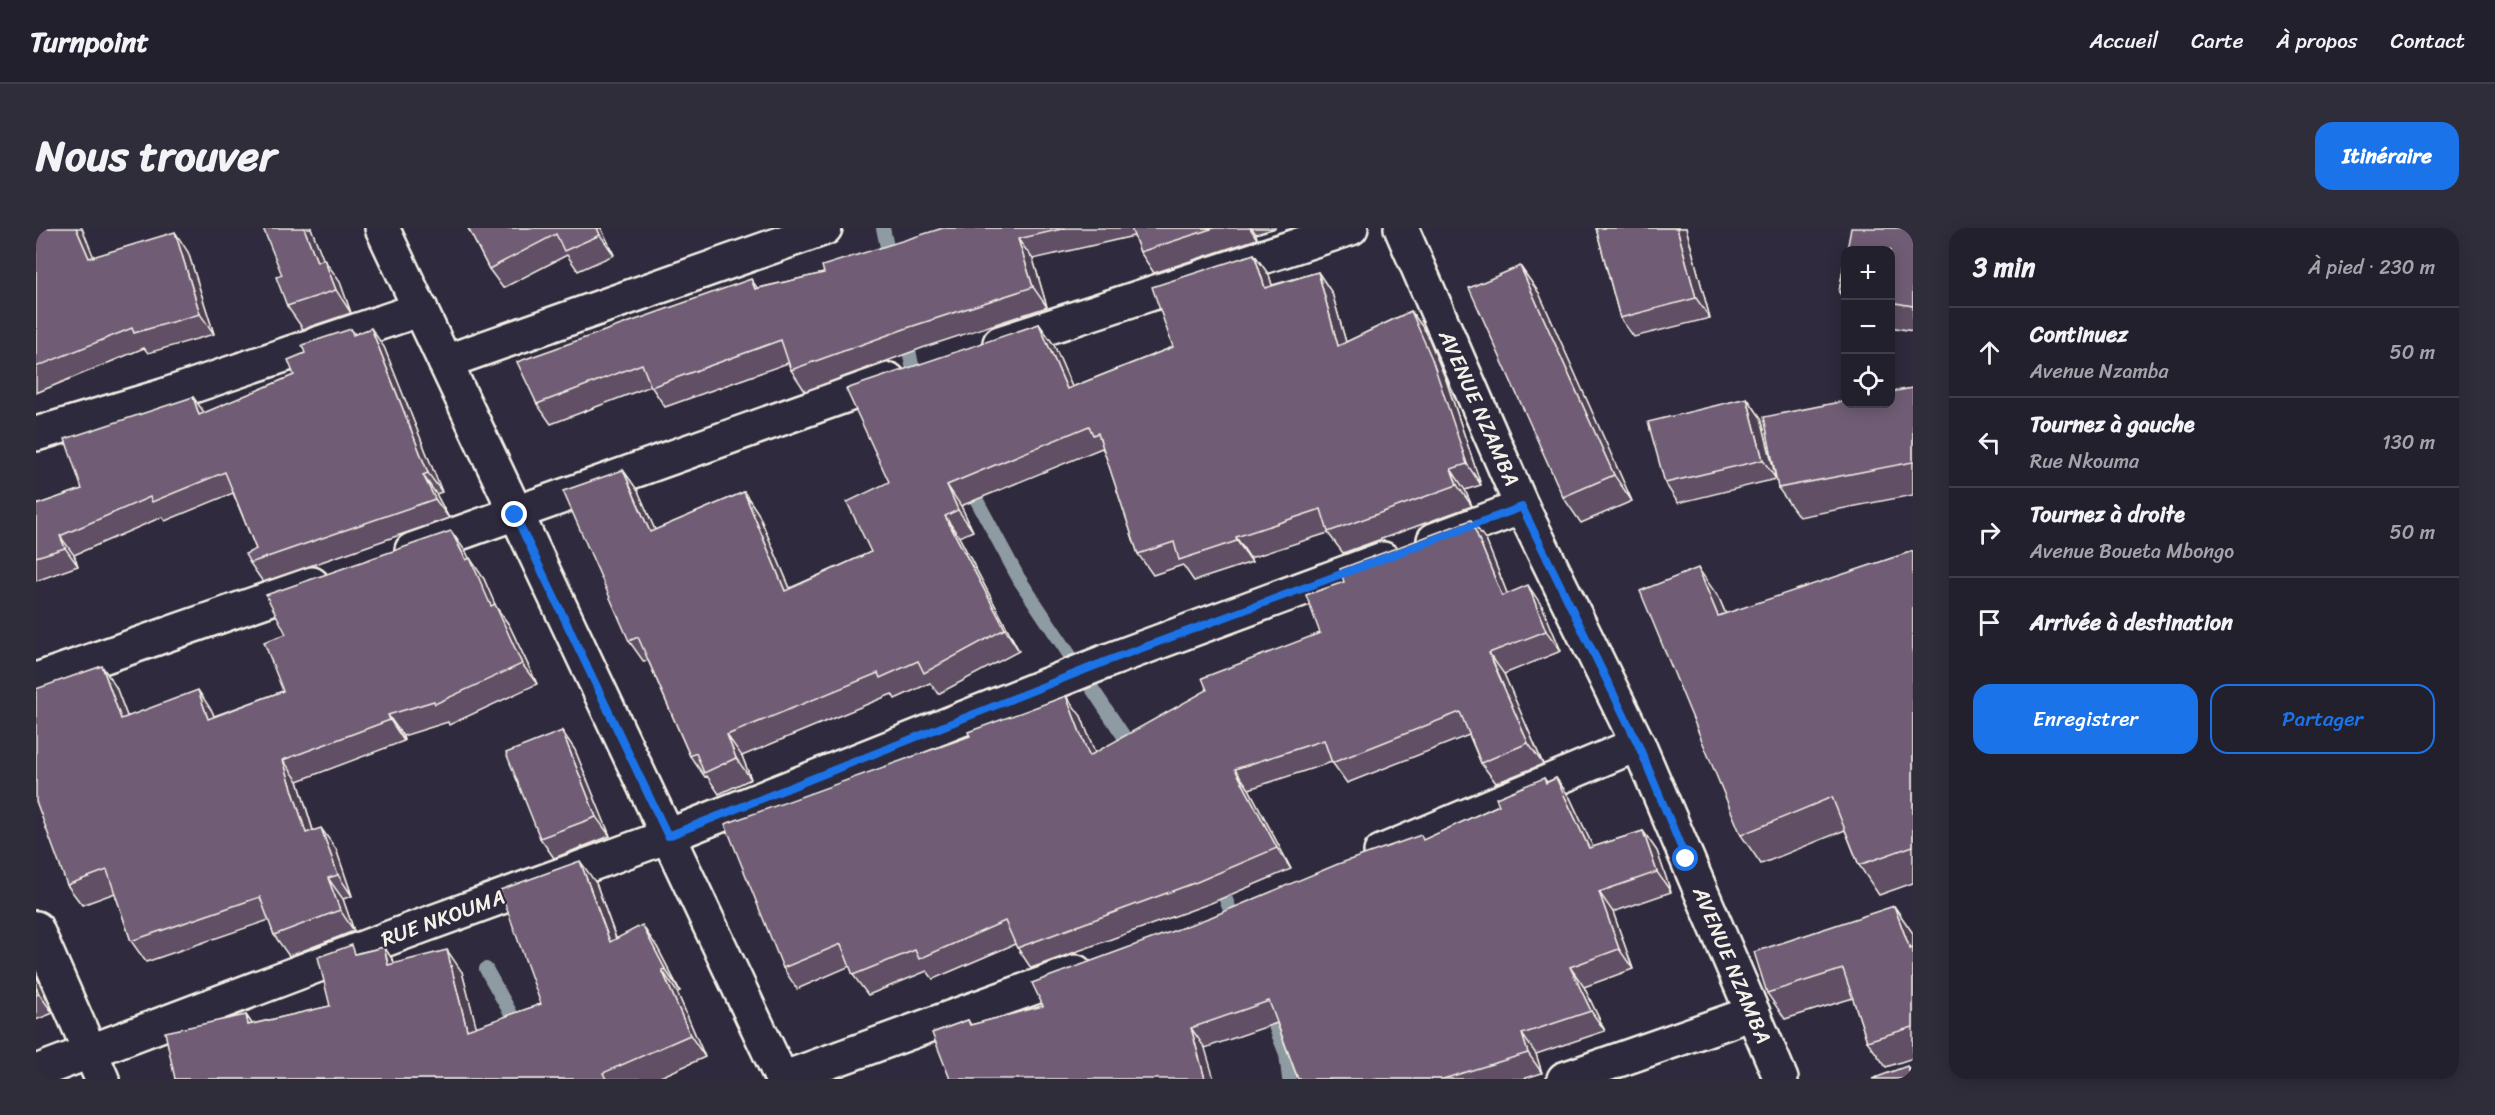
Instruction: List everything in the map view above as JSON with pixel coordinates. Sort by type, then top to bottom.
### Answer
[{"type":"street","points":[[382,228],[782,1079],[1106,961]]},
{"type":"street","points":[[445,362],[825,228]]},
{"type":"street","points":[[977,350],[1351,228]]},
{"type":"street","name":"AVENUE NZAMBA","points":[[1401,228],[1522,507],[1638,744],[1781,1079]]},
{"type":"street","points":[[36,434],[163,396],[421,309]]},
{"type":"street","points":[[379,561],[515,515],[920,369]]},
{"type":"street","name":"RUE NKOUMA","points":[[36,1072],[96,1065],[1107,661],[1522,507]]},
{"type":"street","points":[[36,680],[345,573]]},
{"type":"street","points":[[1351,865],[1638,744]]},
{"type":"street","points":[[36,928],[96,1065]]},
{"type":"street","points":[[1564,1079],[1753,1013]]},
{"type":"building","points":[[36,228],[76,228],[89,258],[175,232],[200,314],[134,333],[132,328],[36,367]]},
{"type":"building","points":[[263,228],[304,228],[317,262],[324,259],[336,290],[287,306],[276,277],[282,275]]},
{"type":"building","points":[[468,228],[597,228],[600,235],[564,251],[556,234],[489,269]]},
{"type":"building","points":[[943,228],[1066,228],[1018,239],[1033,287],[910,327],[791,370],[781,340],[651,387],[642,364],[537,404],[517,362],[751,279],[755,289],[824,273],[822,266]]},
{"type":"building","points":[[1131,228],[1214,228],[1140,252]]},
{"type":"building","points":[[1596,228],[1677,228],[1696,298],[1620,318]]},
{"type":"building","points":[[1851,228],[1913,228],[1913,306],[1895,303],[1895,246],[1848,246]]},
{"type":"building","points":[[1254,254],[1265,288],[1318,272],[1338,346],[1411,311],[1432,359],[1467,464],[1451,469],[1457,485],[1328,532],[1321,509],[1236,537],[1237,541],[1179,560],[1174,542],[1138,554],[1098,433],[1093,435],[1089,426],[947,485],[958,510],[945,516],[1005,629],[924,673],[918,661],[880,678],[878,673],[727,735],[736,758],[704,773],[696,753],[690,756],[638,637],[629,641],[563,491],[623,470],[650,532],[744,492],[785,591],[871,552],[847,502],[889,482],[846,389],[1039,324],[1067,389],[1173,347],[1152,287]]},
{"type":"building","points":[[1520,266],[1614,475],[1563,497],[1469,288]]},
{"type":"building","points":[[371,328],[428,473],[423,475],[435,499],[250,563],[245,554],[256,549],[225,472],[152,502],[150,497],[60,536],[65,548],[36,557],[36,505],[82,489],[65,439],[193,397],[199,415],[294,375],[288,360],[305,353],[302,345],[351,329],[353,335]]},
{"type":"building","points":[[1913,388],[1913,462],[1778,488],[1764,417],[1841,402],[1841,408],[1895,408],[1895,391]]},
{"type":"building","points":[[1747,398],[1763,460],[1665,483],[1648,422]]},
{"type":"building","points":[[1471,520],[1502,596],[1528,585],[1546,631],[1489,653],[1528,743],[1481,763],[1460,712],[1332,763],[1324,740],[1235,769],[1277,848],[1197,882],[1017,948],[1005,921],[919,959],[915,950],[853,975],[841,944],[783,968],[725,824],[970,736],[968,732],[1066,696],[1089,756],[1207,690],[1202,678],[1320,633],[1306,595],[1344,582],[1340,569]]},
{"type":"building","points":[[451,531],[466,560],[470,558],[491,606],[495,604],[522,664],[435,704],[434,701],[388,715],[390,720],[283,760],[306,833],[321,828],[338,875],[328,878],[340,910],[274,935],[260,897],[131,941],[107,870],[67,885],[36,801],[36,689],[102,666],[121,719],[198,690],[208,719],[283,691],[264,642],[286,634],[266,595]]},
{"type":"building","points":[[1913,551],[1913,846],[1859,865],[1832,797],[1741,835],[1640,591],[1698,568],[1718,616]]},
{"type":"building","points":[[562,731],[596,817],[540,838],[506,753]]},
{"type":"building","points":[[1544,778],[1546,783],[1556,778],[1589,848],[1643,831],[1657,872],[1599,892],[1619,949],[1570,967],[1591,1011],[1522,1034],[1528,1053],[1443,1079],[1298,1079],[1269,1001],[1191,1028],[1205,1079],[950,1079],[932,1033],[968,1020],[970,1025],[1043,1006],[1032,983],[1211,917],[1338,864],[1421,835],[1423,840],[1499,805],[1496,798]]},
{"type":"building","points":[[580,861],[610,942],[642,925],[665,969],[662,970],[690,1035],[603,1073],[606,1079],[175,1079],[165,1032],[246,1015],[248,1025],[330,1006],[318,957],[352,945],[355,954],[384,947],[388,965],[447,950],[467,1030],[541,1004],[500,890]]},
{"type":"building","points":[[1894,906],[1910,949],[1913,948],[1913,1027],[1867,1041],[1843,969],[1767,993],[1754,952]]},
{"type":"building","points":[[1907,1066],[1912,1079],[1872,1079]]},
{"type":"waterway","points":[[883,228],[890,261]]},
{"type":"waterway","points":[[906,336],[916,384]]},
{"type":"waterway","points":[[968,484],[1019,579],[1133,750]]},
{"type":"waterway","points":[[1219,882],[1236,925]]},
{"type":"waterway","points":[[486,969],[520,1030]]},
{"type":"waterway","points":[[1268,1008],[1286,1054],[1289,1079]]},
{"type":"route","points":[[515,515],[668,836],[1107,661],[1522,507],[1638,744],[1686,859]]}]
